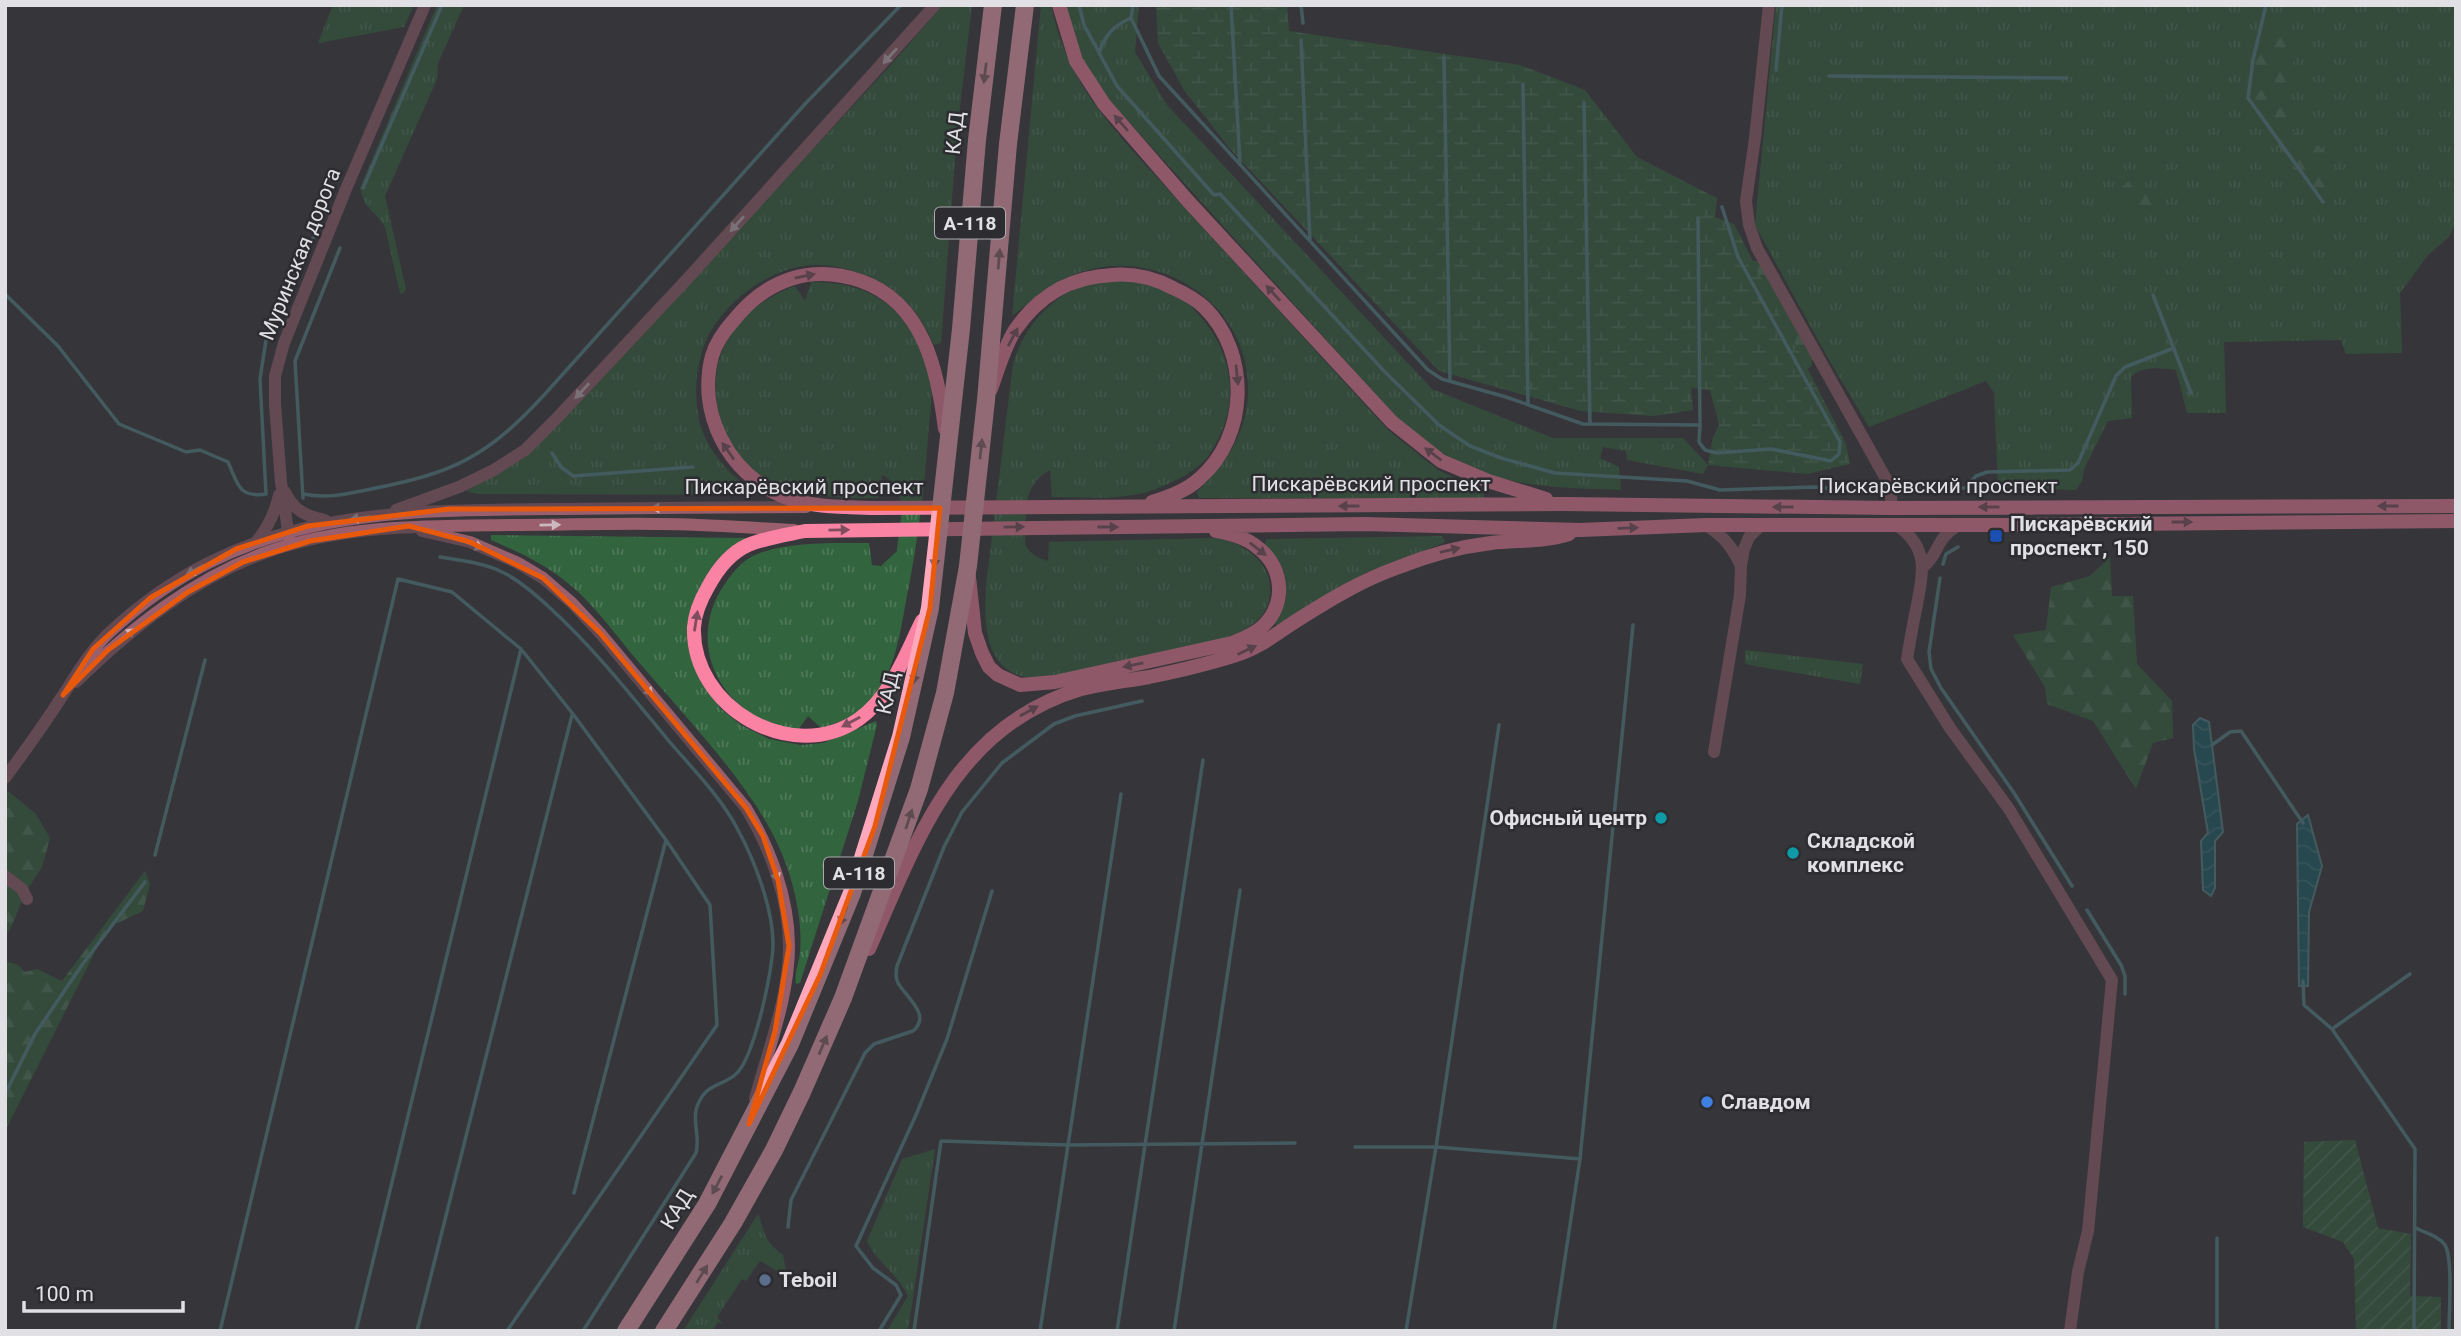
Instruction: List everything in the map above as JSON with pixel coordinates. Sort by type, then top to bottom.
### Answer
[{"type":"highway","name":"КАД","points":[[626,1331],[707,1205],[790,1044],[852,893],[901,737],[929,608],[961,329],[977,140],[993,5]]},
{"type":"highway","name":"А-118","points":[[664,1331],[733,1223],[774,1150],[802,1092],[843,998],[919,789],[945,693],[968,566],[986,400],[1008,144],[1025,5]]},
{"type":"main road","points":[[1059,5],[1076,61],[1104,104],[1188,201],[1392,422],[1441,461],[1488,481],[1565,504]]},
{"type":"main road","points":[[986,400],[1014,332],[1030,311],[1054,291],[1071,282],[1087,277],[1123,273],[1147,277],[1189,296],[1204,307],[1221,327],[1236,364],[1238,405],[1230,436],[1199,479],[1174,495],[1150,502],[1114,507]]},
{"type":"main road","points":[[827,506],[784,497],[756,480],[735,460],[713,423],[709,386],[718,342],[741,311],[776,284],[800,275],[844,275],[869,284],[903,309],[920,334],[933,365],[940,387],[947,441]]},
{"type":"main road","name":"Пискарёвский проспект","points":[[827,506],[2456,506]]},
{"type":"main road","name":"Пискарёвский проспект","points":[[805,531],[1364,524],[1580,530],[1706,525],[2456,521]]},
{"type":"main road","points":[[968,566],[975,633],[989,667],[1006,681],[1020,685],[1055,682],[1232,643],[1256,632],[1264,625],[1277,606],[1281,590],[1278,573],[1270,558],[1240,537],[1195,525]]},
{"type":"main road","points":[[843,998],[930,814],[965,764],[1009,723],[1056,697],[1084,688],[1152,676],[1239,655],[1267,641],[1366,580],[1449,549],[1553,539],[1580,530]]},
{"type":"main road","points":[[805,531],[748,545],[736,552],[722,564],[700,601],[694,625],[696,649],[705,676],[722,701],[740,716],[766,729],[797,734],[825,733],[857,720],[886,692],[929,608]]},
{"type":"street","name":"Муринская дорога","points":[[291,545],[281,482],[275,376],[284,343],[425,5]]},
{"type":"street","points":[[386,514],[415,501],[459,488],[525,450],[698,268],[936,5]]},
{"type":"street","points":[[1769,5],[1746,201],[1749,225],[1757,248],[1890,486],[1892,508]]},
{"type":"street","points":[[281,482],[297,510],[309,516],[332,521]]},
{"type":"street","points":[[257,541],[268,527],[275,511],[281,482]]},
{"type":"street","name":"Пискарёвский проспект","points":[[288,531],[332,521],[449,509],[827,506]]},
{"type":"street","name":"Пискарёвский проспект","points":[[291,545],[352,533],[409,526],[663,524],[805,531]]},
{"type":"street","points":[[1706,525],[1733,547],[1741,566]]},
{"type":"street","points":[[1714,752],[1740,595],[1741,566],[1749,537],[1761,525]]},
{"type":"street","points":[[1923,567],[1930,562],[1945,533],[1958,525]]},
{"type":"street","points":[[409,526],[470,542],[517,563],[563,594],[600,633],[747,808],[763,836],[778,880],[789,946],[780,1010],[749,1124]]},
{"type":"street","points":[[1898,526],[1916,542],[1923,567],[1907,659],[1950,729],[2009,808],[2112,980],[2088,1231],[2078,1272],[2070,1331]]},
{"type":"street","points":[[5,778],[64,695],[80,665],[93,649],[139,607],[192,571],[236,549],[288,531]]},
{"type":"street","points":[[64,695],[108,650],[178,598],[243,562],[291,545]]},
{"type":"street","points":[[5,876],[22,890],[27,899]]},
{"type":"highlighted area","points":[[940,508],[930,608],[875,826],[820,975],[749,1124],[775,1031],[789,946],[778,880],[763,836],[746,808],[600,633],[543,578],[470,542],[409,526],[310,541],[243,562],[188,592],[108,650],[63,695],[93,649],[150,598],[236,549],[308,526],[449,509]]},
{"type":"green space","points":[[333,5],[414,5],[404,27],[318,43]]},
{"type":"green space","points":[[437,5],[464,5],[438,63],[437,79],[385,196],[406,290],[402,294],[385,227],[368,206],[360,188]]},
{"type":"green space","points":[[943,5],[972,5],[957,132],[941,343],[934,345],[929,333],[907,302],[877,280],[850,270],[823,265],[787,270],[753,287],[724,312],[705,343],[697,374],[697,406],[705,438],[724,466],[758,495],[477,494],[466,491],[521,459],[564,418],[889,67]]},
{"type":"green space","points":[[1041,5],[1051,5],[1063,47],[1080,82],[1130,148],[1388,430],[1438,470],[1484,493],[1484,498],[1199,498],[1197,492],[1222,463],[1235,442],[1247,406],[1247,373],[1239,343],[1224,317],[1203,295],[1177,279],[1148,269],[1116,266],[1084,271],[1064,279],[1012,316]]},
{"type":"green space","points":[[1066,5],[1139,5],[1135,52],[1167,105],[1432,389],[1553,438],[1683,438],[1708,465],[1703,474],[1627,460],[1626,451],[1603,447],[1600,458],[1619,467],[1621,490],[1534,485],[1472,469],[1431,445],[1399,420],[1110,101],[1082,60]]},
{"type":"green space","points":[[1156,5],[1287,5],[1289,31],[1520,65],[1585,90],[1637,157],[1717,198],[1715,217],[1734,224],[1846,444],[1850,464],[1807,474],[1708,465],[1713,437],[1719,425],[1710,390],[1691,388],[1693,410],[1654,416],[1581,411],[1439,371],[1231,150],[1184,90],[1158,43]]},
{"type":"green space","points":[[1776,5],[2456,5],[2456,221],[2449,237],[2428,255],[2400,293],[2402,353],[2346,354],[2341,340],[2224,342],[2226,413],[2187,413],[2176,370],[2152,368],[2135,373],[2131,377],[2132,418],[2108,421],[2076,490],[1998,488],[1994,393],[1986,381],[1869,427],[1755,225]]},
{"type":"green space","points":[[2275,35],[2287,41],[2295,57],[2282,97],[2290,130],[2330,154],[2324,193],[2315,196],[2264,127],[2247,109],[2244,98],[2253,55],[2264,37]]},
{"type":"green space","points":[[2140,171],[2155,212],[2120,213],[2113,195]]},
{"type":"green space","points":[[1750,261],[1759,261],[1812,357],[1812,365],[1807,370]]},
{"type":"green space","points":[[1128,279],[1174,291],[1209,328],[1225,359],[1229,375],[1230,392],[1224,426],[1200,465],[1150,491],[1109,498],[1052,497],[1050,470],[1040,477],[1029,493],[1025,544],[1034,555],[1048,561],[1049,542],[1217,538],[1246,550],[1262,564],[1270,583],[1269,601],[1266,610],[1253,624],[1237,634],[1212,642],[1063,674],[1045,677],[1020,676],[1003,666],[996,656],[988,634],[985,609],[1013,364],[1025,336],[1054,302],[1080,287],[1103,281]]},
{"type":"green space","points":[[811,282],[830,283],[863,291],[891,307],[912,333],[927,361],[932,395],[917,540],[892,663],[875,696],[858,712],[821,728],[808,716],[798,730],[774,725],[753,715],[735,701],[721,684],[712,664],[708,642],[710,619],[718,595],[742,563],[765,551],[779,548],[810,544],[869,543],[872,565],[881,566],[897,551],[901,519],[897,489],[882,475],[878,498],[828,496],[795,490],[764,478],[744,463],[734,451],[724,430],[716,392],[717,371],[722,352],[731,335],[743,319],[775,295],[795,286],[805,301]]},
{"type":"green space","points":[[491,535],[748,538],[696,603],[702,681],[721,709],[741,725],[769,739],[801,745],[823,743],[876,721],[858,801],[800,983],[796,984],[801,941],[794,890],[782,854],[756,805],[720,756],[589,603],[551,570],[491,540]]},
{"type":"green space","points":[[1442,536],[1445,542],[1367,572],[1278,626],[1275,624],[1284,602],[1286,582],[1280,563],[1264,544],[1267,539]]},
{"type":"green space","points":[[2110,557],[2112,596],[2133,596],[2137,664],[2172,701],[2173,738],[2153,743],[2136,789],[2093,721],[2047,704],[2045,687],[2013,635],[2046,630],[2051,587],[2090,576]]},
{"type":"green space","points":[[1745,650],[1863,664],[1860,684],[1750,665],[1745,663]]},
{"type":"green space","points":[[8,791],[36,814],[50,838],[42,867],[25,893],[5,936],[5,795]]},
{"type":"green space","points":[[145,871],[150,884],[143,911],[107,928],[5,1131],[5,961],[18,965],[25,972],[37,969],[62,981]]},
{"type":"green space","points":[[2355,1140],[2378,1228],[2411,1234],[2410,1296],[2441,1297],[2441,1331],[2356,1331],[2354,1259],[2343,1242],[2303,1227],[2304,1142]]},
{"type":"green space","points":[[935,1149],[908,1331],[887,1331],[908,1296],[867,1241],[902,1159]]},
{"type":"green space","points":[[758,1214],[768,1241],[783,1255],[786,1270],[784,1276],[759,1262],[746,1281],[742,1279],[717,1317],[723,1324],[718,1322],[712,1331],[683,1331]]},
{"type":"water","points":[[2200,718],[2209,722],[2223,832],[2215,841],[2215,888],[2211,896],[2203,890],[2201,841],[2208,833],[2194,749],[2193,725]]},
{"type":"water","points":[[2308,815],[2322,866],[2309,912],[2308,986],[2299,986],[2297,824]]},
{"type":"waterway","points":[[363,188],[442,5]]},
{"type":"waterway","points":[[303,494],[345,494],[425,476],[467,459],[505,433],[545,394],[805,104],[901,5]]},
{"type":"waterway","points":[[1079,5],[1084,25],[1117,86],[1214,195],[1220,194],[1384,371],[1439,425],[1470,446],[1555,473],[1687,481],[1720,490],[1814,487],[1838,489]]},
{"type":"waterway","points":[[1133,5],[1131,18],[1159,76],[1428,370],[1442,379],[1506,397],[1583,424],[1700,425],[1699,442],[1705,450],[1717,453],[1771,449],[1831,461],[1839,454],[1840,442],[1738,257],[1722,207]]},
{"type":"waterway","points":[[1231,5],[1240,164]]},
{"type":"waterway","points":[[1301,5],[1303,23]]},
{"type":"waterway","points":[[1776,70],[1782,5]]},
{"type":"waterway","points":[[2266,5],[2253,60],[2248,98],[2323,202]]},
{"type":"waterway","points":[[1099,53],[1110,32],[1131,18]]},
{"type":"waterway","points":[[1301,40],[1310,241]]},
{"type":"waterway","points":[[1444,57],[1450,381]]},
{"type":"waterway","points":[[1829,76],[2067,78]]},
{"type":"waterway","points":[[1523,84],[1528,405]]},
{"type":"waterway","points":[[1584,103],[1590,424]]},
{"type":"waterway","points":[[5,294],[58,346],[119,424],[186,452],[200,450],[228,462],[240,488],[250,494],[266,494],[260,379],[267,334],[323,217]]},
{"type":"waterway","points":[[1698,218],[1700,425]]},
{"type":"waterway","points":[[303,498],[295,361],[340,248]]},
{"type":"waterway","points":[[2153,295],[2191,393]]},
{"type":"waterway","points":[[1914,489],[1965,488],[1976,476],[1987,472],[2070,470],[2078,463],[2116,376],[2125,367],[2174,348]]},
{"type":"waterway","points":[[552,453],[561,467],[573,476],[693,467]]},
{"type":"waterway","points":[[1943,564],[1946,554],[1958,547]]},
{"type":"waterway","points":[[440,557],[488,566],[515,579],[565,622],[596,655],[723,805],[756,869],[770,915],[773,944],[770,973],[756,1033],[743,1065],[736,1074],[711,1088],[703,1096],[695,1114],[696,1153],[583,1331]]},
{"type":"waterway","points":[[1940,578],[1929,652],[1931,669],[2072,886]]},
{"type":"waterway","points":[[220,1331],[398,579],[452,592],[521,649],[573,714],[666,840],[710,905],[717,1025],[507,1331]]},
{"type":"waterway","points":[[1554,1331],[1580,1159],[1633,625]]},
{"type":"waterway","points":[[356,1331],[521,649]]},
{"type":"waterway","points":[[155,855],[205,660]]},
{"type":"waterway","points":[[788,1227],[791,1200],[865,1053],[874,1044],[913,1031],[918,1025],[919,1012],[897,981],[897,966],[944,847],[962,812],[1002,763],[1054,724],[1075,716],[1142,701]]},
{"type":"waterway","points":[[417,1331],[572,715]]},
{"type":"waterway","points":[[1406,1331],[1499,725]]},
{"type":"waterway","points":[[2212,745],[2230,732],[2241,731],[2303,823]]},
{"type":"waterway","points":[[1117,1331],[1203,760]]},
{"type":"waterway","points":[[1040,1331],[1121,794]]},
{"type":"waterway","points":[[574,1193],[666,840]]},
{"type":"waterway","points":[[5,1094],[35,1034],[82,965],[145,882]]},
{"type":"waterway","points":[[1174,1331],[1240,890]]},
{"type":"waterway","points":[[879,1331],[901,1295],[896,1285],[873,1268],[856,1246],[916,1115],[947,1039],[992,891]]},
{"type":"waterway","points":[[2087,910],[2121,965],[2125,976],[2125,994]]},
{"type":"waterway","points":[[2410,974],[2332,1029],[2415,1149],[2414,1331]]},
{"type":"waterway","points":[[2303,981],[2304,1005],[2332,1029]]},
{"type":"waterway","points":[[914,1331],[941,1141],[1067,1145],[1295,1143]]},
{"type":"waterway","points":[[1355,1147],[1436,1147],[1580,1159]]},
{"type":"waterway","points":[[2416,1228],[2439,1239],[2445,1245],[2450,1273],[2449,1331]]},
{"type":"waterway","points":[[2217,1238],[2217,1331]]},
{"type":"place","name":"Пискарёвский проспект, 150","points":[[1996,536]]},
{"type":"place","name":"Офисный центр","points":[[1661,818]]},
{"type":"place","name":"Складской комплекс","points":[[1793,853]]},
{"type":"place","name":"Славдом","points":[[1707,1102]]},
{"type":"place","name":"Teboil","points":[[765,1280]]}]
